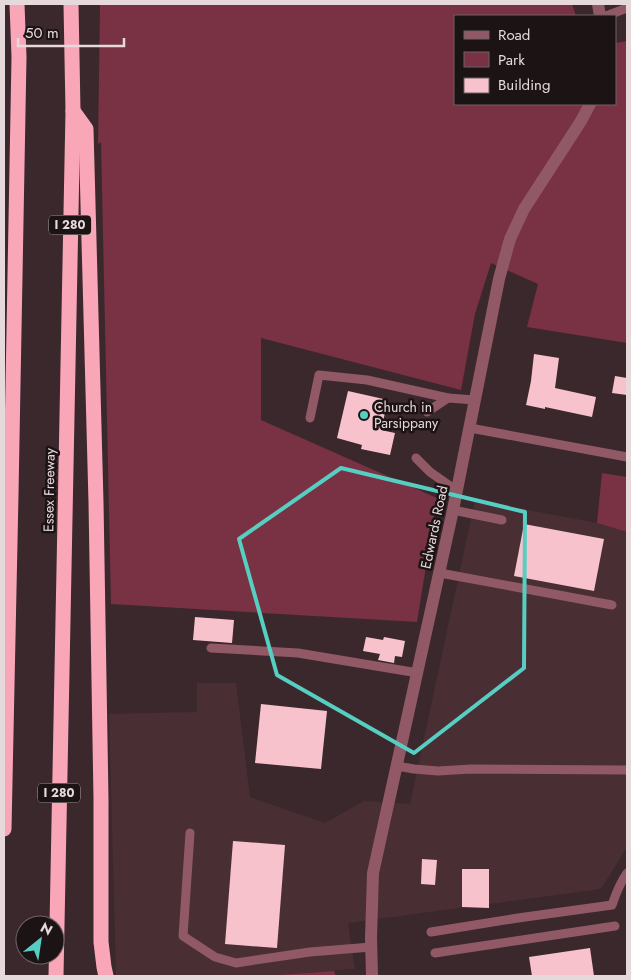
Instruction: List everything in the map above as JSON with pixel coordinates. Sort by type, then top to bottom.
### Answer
[{"type":"highway","points":[[4,829],[19,57],[17,4]]},
{"type":"highway","name":"Essex Freeway","points":[[56,976],[72,111],[71,4]]},
{"type":"highway","points":[[72,111],[86,129],[96,502],[101,799],[101,942],[106,976]]},
{"type":"highway","points":[[4,538],[11,494]]},
{"type":"street","name":"Edwards Road","points":[[372,976],[371,904],[373,873],[454,510],[499,279],[510,239],[524,208],[589,105]]},
{"type":"lane","points":[[609,15],[627,8]]},
{"type":"lane","points":[[310,418],[319,375],[367,380],[448,398],[476,400]]},
{"type":"lane","points":[[427,412],[448,398]]},
{"type":"lane","points":[[470,428],[627,457]]},
{"type":"lane","points":[[416,458],[430,472],[457,490]]},
{"type":"lane","points":[[454,510],[502,520]]},
{"type":"lane","points":[[440,574],[612,606]]},
{"type":"lane","points":[[211,648],[298,653],[418,673]]},
{"type":"lane","points":[[397,766],[438,771],[470,768],[627,770]]},
{"type":"lane","points":[[190,833],[184,936],[209,954],[222,960],[236,963],[310,952],[371,947]]},
{"type":"lane","points":[[431,932],[612,905],[616,892],[627,873]]},
{"type":"lane","points":[[435,953],[615,926]]},
{"type":"highlighted area","points":[[341,468],[525,512],[524,668],[414,753],[277,675],[239,539]]},
{"type":"shaded area","points":[[475,500],[597,523],[627,532],[627,847],[601,889],[348,923],[355,969],[264,976],[116,976],[109,714],[197,712],[197,683],[236,683],[250,797],[325,823],[364,801],[410,804]]},
{"type":"green space","points":[[100,4],[572,4],[576,15],[454,15],[454,105],[616,105],[616,43],[627,41],[627,343],[527,327],[538,284],[491,263],[475,314],[461,390],[261,338],[261,420],[437,498],[417,622],[111,604],[101,142],[98,144]]},
{"type":"green space","points":[[602,473],[627,477],[627,532],[597,523]]},
{"type":"green space","points":[[334,971],[336,976],[264,976]]},
{"type":"building","points":[[534,354],[559,358],[555,388],[596,397],[592,417],[526,405]]},
{"type":"building","points":[[615,376],[627,378],[627,395],[612,393]]},
{"type":"building","name":"Church in Parsippany","points":[[348,391],[388,400],[381,430],[395,433],[390,455],[361,449],[362,445],[337,438]]},
{"type":"building","points":[[524,524],[604,539],[594,591],[514,576]]},
{"type":"building","points":[[195,617],[234,620],[232,643],[193,640]]},
{"type":"building","points":[[366,637],[383,640],[384,637],[405,641],[402,657],[395,656],[394,663],[378,660],[380,654],[363,651]]},
{"type":"building","points":[[261,704],[327,711],[321,769],[255,763]]},
{"type":"building","points":[[233,841],[285,845],[277,948],[225,944]]},
{"type":"building","points":[[422,859],[437,860],[435,885],[421,884]]},
{"type":"building","points":[[462,869],[489,869],[489,908],[462,907]]},
{"type":"building","points":[[590,948],[594,976],[532,976],[529,957]]},
{"type":"place","name":"Church in Parsippany","points":[[364,415]]}]
